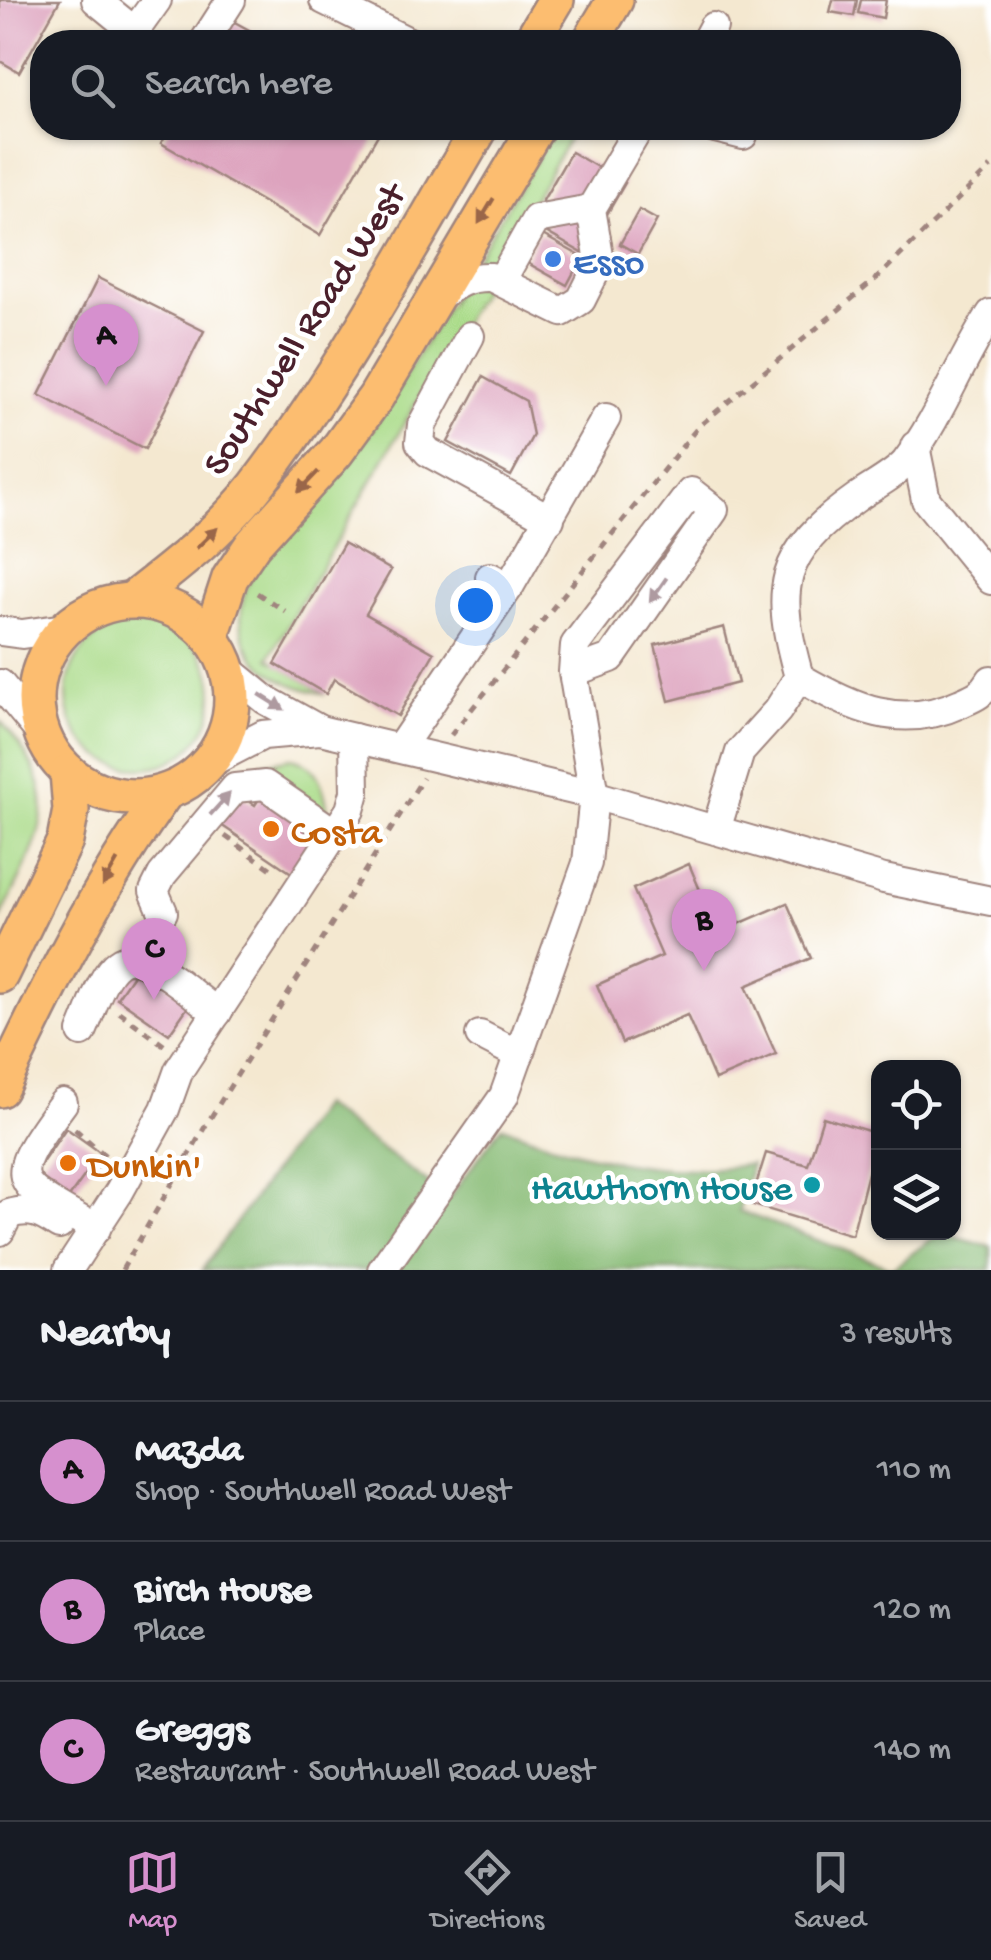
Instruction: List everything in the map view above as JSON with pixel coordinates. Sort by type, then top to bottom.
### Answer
[{"type":"main road","points":[[538,30],[556,0]]},
{"type":"main road","name":"Southwell Road West","points":[[132,600],[190,556],[256,486],[354,340],[473,140]]},
{"type":"main road","points":[[211,636],[230,578],[253,544],[336,452],[376,397],[529,140]]},
{"type":"main road","points":[[0,1089],[56,972],[114,866],[165,793],[209,763],[225,738],[232,710],[228,669],[211,636],[176,610],[132,600],[108,603],[65,628],[48,651],[38,678],[36,708],[43,736],[68,772],[112,795],[136,798],[165,793]]},
{"type":"main road","points":[[0,975],[65,841],[71,810],[68,772]]},
{"type":"street","points":[[96,0],[124,30]]},
{"type":"street","points":[[136,30],[157,0]]},
{"type":"street","points":[[212,30],[231,0]]},
{"type":"street","points":[[324,0],[384,30]]},
{"type":"street","points":[[433,300],[465,278],[501,282],[562,312],[582,300],[600,262],[591,209],[632,140]]},
{"type":"street","points":[[501,282],[536,220],[591,209]]},
{"type":"street","points":[[991,314],[904,464],[829,517],[794,553],[784,591],[786,631],[799,677],[849,706],[886,717],[941,712],[984,693],[991,680]]},
{"type":"street","points":[[470,336],[422,424],[420,442],[428,452],[550,519]]},
{"type":"street","points":[[400,748],[499,582],[550,519],[606,418]]},
{"type":"street","points":[[915,446],[926,500],[991,580]]},
{"type":"street","points":[[382,1270],[504,1096],[587,863],[594,795],[574,672],[575,644],[691,492],[714,510],[611,658],[574,672]]},
{"type":"street","points":[[0,631],[22,634],[65,628]]},
{"type":"street","points":[[228,669],[266,700],[320,730],[594,795],[884,879],[991,901]]},
{"type":"street","points":[[716,830],[740,752],[778,710],[799,677]]},
{"type":"street","points":[[0,684],[43,736]]},
{"type":"street","points":[[209,763],[263,735],[320,730]]},
{"type":"street","points":[[68,1270],[165,1108],[179,1070],[336,834],[355,792],[354,738]]},
{"type":"street","points":[[163,912],[154,891],[162,876],[235,788],[265,784],[336,834]]},
{"type":"street","points":[[82,1032],[115,964],[128,958],[146,960],[217,1013]]},
{"type":"street","points":[[480,1035],[519,1056]]},
{"type":"street","points":[[64,1113],[28,1151],[21,1166],[22,1177],[29,1190],[91,1236]]},
{"type":"street","points":[[0,1231],[9,1214],[26,1209],[91,1236]]},
{"type":"path","points":[[122,1270],[206,1125],[435,758],[498,672],[698,427],[878,277],[991,167]]},
{"type":"path","points":[[250,589],[286,611]]},
{"type":"path","points":[[218,831],[300,889]]},
{"type":"path","points":[[106,1002],[165,1046]]},
{"type":"path","points":[[64,1113],[106,1152],[110,1162]]},
{"type":"green space","points":[[548,140],[568,140],[269,658],[326,694],[308,690],[275,675],[251,652],[241,620],[243,600],[265,556],[339,476],[393,397]]},
{"type":"green space","points":[[140,622],[168,628],[192,643],[207,667],[213,695],[207,723],[192,747],[168,762],[140,768],[112,762],[88,747],[73,723],[67,695],[73,667],[88,643],[112,628]]},
{"type":"green space","points":[[0,720],[36,774],[42,818],[27,864],[0,920]]},
{"type":"green space","points":[[291,758],[314,771],[328,813],[269,772],[257,770],[232,779],[263,764]]},
{"type":"green space","points":[[321,1105],[449,1198],[502,1126],[563,1148],[624,1163],[687,1169],[751,1164],[739,1211],[892,1268],[930,1240],[961,1239],[991,1247],[991,1270],[202,1270]]},
{"type":"building","points":[[0,0],[60,0],[43,30],[30,30],[30,53],[19,72],[0,61]]},
{"type":"building","points":[[833,0],[857,0],[854,16],[830,12]]},
{"type":"building","points":[[861,0],[886,0],[883,18],[858,13]]},
{"type":"building","points":[[231,20],[249,30],[225,30]]},
{"type":"building","points":[[163,140],[375,140],[320,235],[161,143]]},
{"type":"building","points":[[571,152],[625,183],[584,254],[544,231],[556,209],[542,202]]},
{"type":"building","points":[[639,210],[657,220],[638,254],[620,244]]},
{"type":"building","name":"Esso","points":[[539,233],[582,257],[567,285],[524,261]]},
{"type":"building","points":[[98,278],[204,331],[145,449],[39,395]]},
{"type":"building","points":[[483,377],[526,401],[533,435],[511,476],[448,442]]},
{"type":"building","points":[[344,543],[391,570],[366,614],[434,653],[398,716],[334,679],[326,694],[275,664]]},
{"type":"building","points":[[724,627],[738,683],[669,701],[655,645]]},
{"type":"building","name":"Costa","points":[[263,793],[324,835],[296,876],[218,823],[238,794],[255,805]]},
{"type":"building","points":[[689,864],[718,933],[787,903],[811,958],[746,986],[776,1054],[715,1080],[687,1015],[622,1043],[597,985],[662,956],[633,889]]},
{"type":"building","points":[[139,966],[192,1001],[169,1034],[117,998]]},
{"type":"building","name":"Hawthorn House","points":[[823,1117],[871,1132],[871,1161],[852,1235],[750,1204],[766,1153],[808,1165]]},
{"type":"building","name":"Dunkin'","points":[[66,1128],[101,1153],[69,1197],[35,1173]]},
{"type":"place","name":"Esso","points":[[553,259]]},
{"type":"place","name":"Mazda","points":[[106,386]]},
{"type":"place","name":"Costa","points":[[271,829]]},
{"type":"place","name":"Birch House","points":[[704,971]]},
{"type":"place","name":"Greggs","points":[[154,1000]]},
{"type":"place","name":"Dunkin'","points":[[68,1163]]},
{"type":"place","name":"Hawthorn House","points":[[812,1185]]}]
